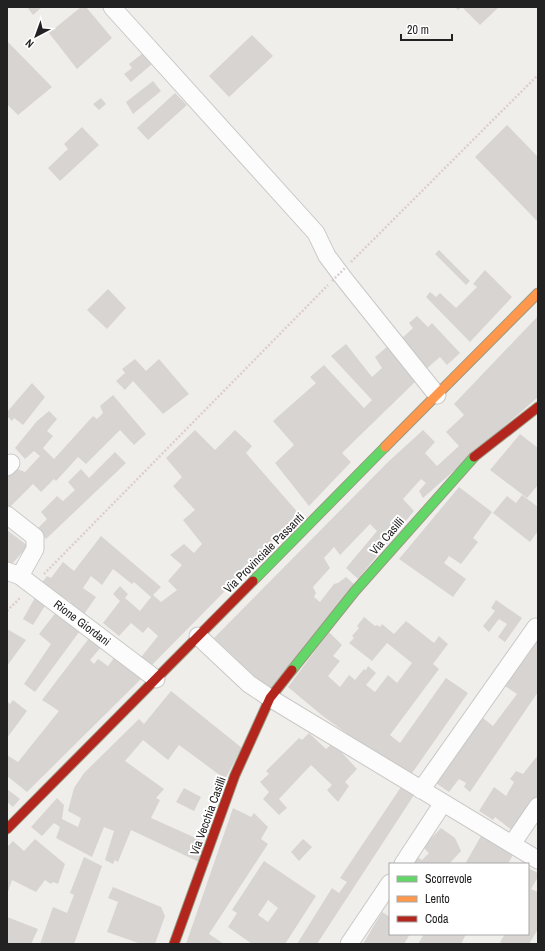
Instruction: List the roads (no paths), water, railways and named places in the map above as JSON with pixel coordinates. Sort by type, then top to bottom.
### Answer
[{"type":"main road","name":"Via Provinciale Passanti","points":[[7,829],[538,293]]},
{"type":"main road","name":"Via Casilli","points":[[270,698],[355,591],[471,459],[538,407]]},
{"type":"main road","name":"Via Vecchia Casilli","points":[[174,944],[235,775],[270,698]]},
{"type":"street","points":[[112,7],[316,233],[327,256],[437,395]]},
{"type":"street","points":[[7,515],[35,537],[35,549],[20,577]]},
{"type":"street","name":"Rione Giordani","points":[[20,577],[156,678]]},
{"type":"street","points":[[421,790],[536,628]]},
{"type":"street","points":[[198,636],[249,684],[270,698],[538,860]]},
{"type":"street","points":[[404,863],[443,803]]},
{"type":"street","points":[[512,844],[538,806]]},
{"type":"street","points":[[349,944],[389,884]]}]
